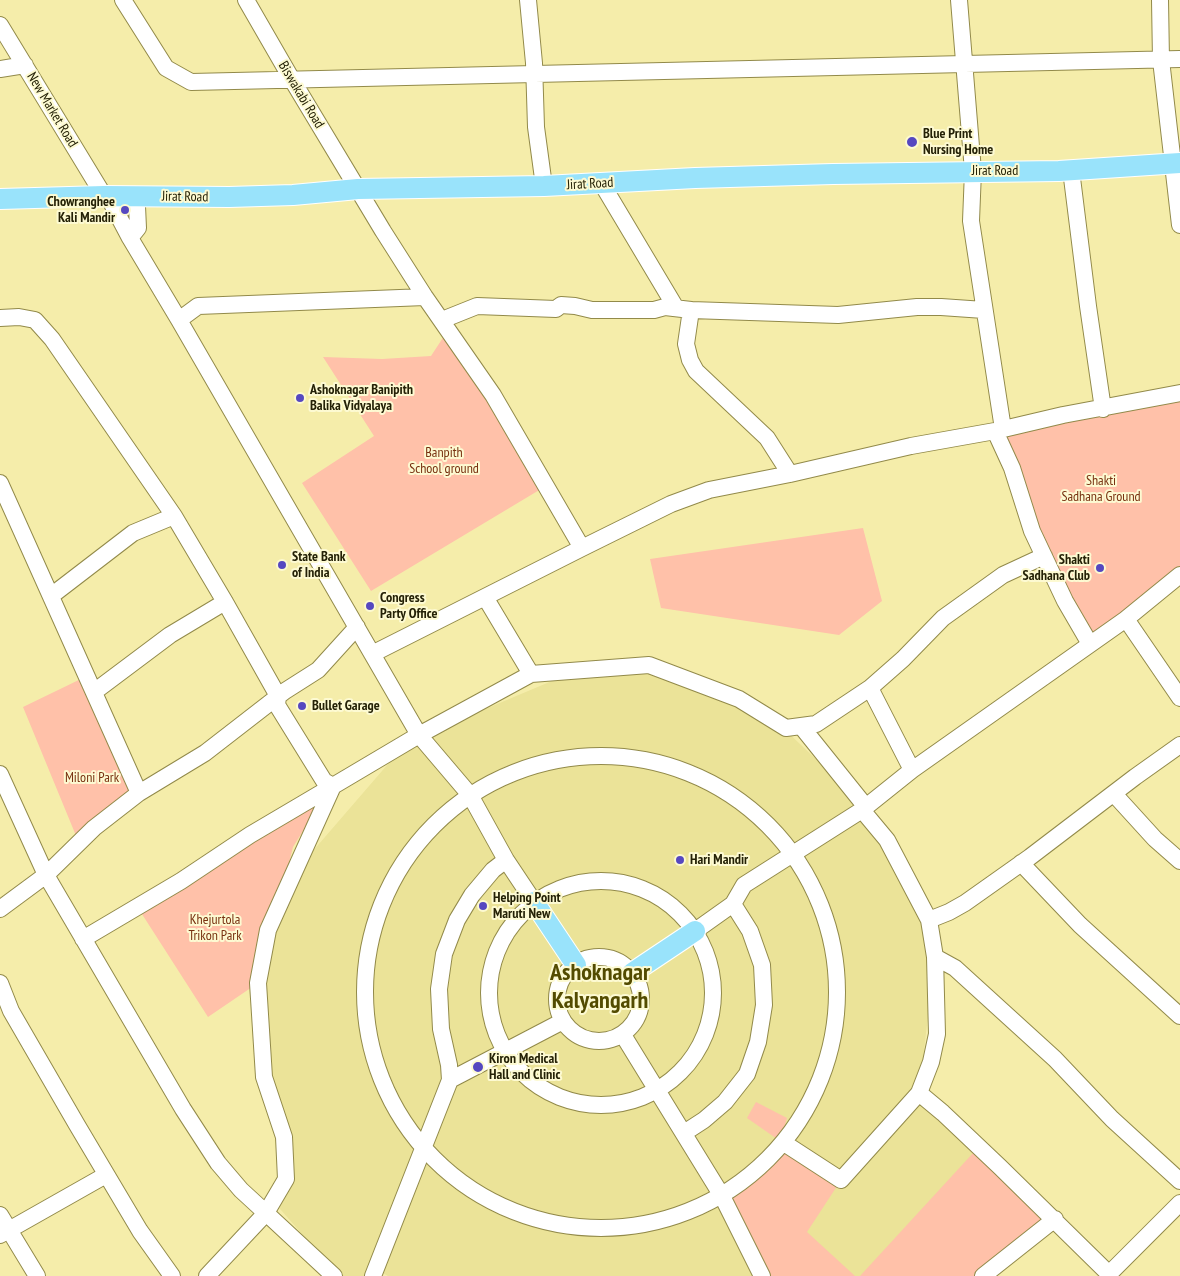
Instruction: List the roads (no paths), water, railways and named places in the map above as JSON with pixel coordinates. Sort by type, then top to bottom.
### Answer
[{"type":"main road","name":"Jirat Road","points":[[0,199],[104,196],[228,198],[358,189],[544,186],[705,178],[1071,170],[1177,163]]},
{"type":"main road","points":[[534,902],[576,965]]},
{"type":"main road","points":[[632,973],[695,931]]},
{"type":"street","points":[[123,0],[166,68],[191,82],[291,78],[1180,59]]},
{"type":"street","name":"Biswakabi Road","points":[[246,0],[358,189],[425,296],[493,396],[582,548]]},
{"type":"street","points":[[528,0],[535,73],[536,128],[544,186]]},
{"type":"street","points":[[959,0],[972,171],[971,221],[999,394],[999,430],[1032,532],[1065,601],[1090,644]]},
{"type":"street","points":[[1160,0],[1162,60],[1177,163],[1180,225]]},
{"type":"street","name":"New Market Road","points":[[0,25],[104,196],[111,202],[130,238],[419,735],[470,795],[506,860],[534,902]]},
{"type":"street","points":[[0,69],[25,66]]},
{"type":"street","points":[[1071,170],[1103,409]]},
{"type":"street","points":[[602,184],[683,309],[686,344],[690,360],[696,371],[767,438],[790,474]]},
{"type":"street","points":[[130,238],[138,228],[137,206],[139,196]]},
{"type":"street","points":[[179,320],[198,306],[425,296]]},
{"type":"street","points":[[442,320],[477,306],[556,309],[561,305],[592,310],[654,310],[665,307],[838,315],[917,307],[984,310]]},
{"type":"street","points":[[0,318],[19,317],[35,320],[52,339],[174,516],[278,696],[277,705],[324,781],[333,786]]},
{"type":"street","points":[[372,654],[671,504],[710,490],[911,446],[1180,393]]},
{"type":"street","points":[[0,483],[139,794]]},
{"type":"street","points":[[51,596],[133,533],[174,516]]},
{"type":"street","points":[[83,939],[182,881],[250,835],[419,735],[532,674],[649,665],[739,699],[786,728],[816,724],[870,688],[904,660],[943,618],[1002,575],[1044,556]]},
{"type":"street","points":[[695,931],[733,904],[744,884],[864,809],[912,770],[1126,619],[1180,575]]},
{"type":"street","points":[[485,597],[532,674]]},
{"type":"street","points":[[94,692],[170,635],[225,602]]},
{"type":"street","points":[[1126,619],[1180,698]]},
{"type":"street","points":[[0,909],[46,875],[94,828],[139,794],[205,753],[278,696],[318,670],[357,627]]},
{"type":"street","points":[[870,688],[912,770]]},
{"type":"street","points":[[784,1143],[841,1180],[919,1093],[931,1062],[937,1034],[935,958],[929,920],[887,840],[801,726]]},
{"type":"street","points":[[929,920],[965,903],[1180,745]]},
{"type":"street","points":[[601,756],[638,759],[683,771],[708,782],[732,796],[774,832],[792,854],[807,878],[828,930],[837,986],[834,1032],[825,1069],[801,1120],[784,1143],[756,1172],[722,1196],[680,1216],[635,1227],[588,1229],[542,1222],[498,1205],[458,1180],[424,1148],[406,1126],[391,1101],[371,1047],[366,1018],[365,989],[367,961],[378,914],[393,879],[408,854],[447,812],[470,795],[494,781],[546,762],[573,757],[601,756]]},
{"type":"street","points":[[0,774],[46,875],[162,1075],[218,1164],[241,1190],[334,1276]]},
{"type":"street","points":[[207,1276],[266,1213],[286,1179],[284,1137],[264,1077],[258,983],[268,930],[333,786]]},
{"type":"street","points":[[1114,794],[1155,839],[1180,861]]},
{"type":"street","points":[[379,1274],[450,1080],[441,1029],[439,989],[444,954],[457,920],[472,895],[493,870],[506,860]]},
{"type":"street","points":[[1021,863],[1080,925],[1180,1016]]},
{"type":"street","points":[[592,881],[622,882],[650,892],[675,908],[695,931],[706,951],[712,974],[714,996],[711,1019],[703,1041],[692,1061],[676,1078],[658,1091],[631,1102],[602,1106],[573,1102],[546,1092],[523,1074],[505,1051],[494,1026],[489,998],[491,970],[500,943],[516,920],[534,902],[563,887],[592,881]]},
{"type":"street","points":[[684,1133],[704,1120],[725,1102],[747,1074],[758,1042],[764,1005],[762,965],[750,931],[733,904]]},
{"type":"street","points":[[609,957],[631,969],[632,973],[642,992],[639,1016],[623,1035],[601,1042],[579,1037],[563,1021],[557,997],[565,974],[584,958],[609,957]]},
{"type":"street","points":[[935,958],[955,968],[1055,1059],[1112,1119],[1180,1181]]},
{"type":"street","points":[[0,983],[11,1011],[106,1174],[140,1231],[172,1276]]},
{"type":"street","points":[[450,1080],[563,1021]]},
{"type":"street","points":[[623,1035],[722,1196],[762,1276]]},
{"type":"street","points":[[919,1093],[943,1113],[1110,1275],[1180,1203]]},
{"type":"street","points":[[4,1232],[106,1174]]},
{"type":"street","points":[[0,1215],[4,1232],[37,1276]]},
{"type":"street","points":[[983,1276],[1054,1219]]},
{"type":"place","name":"Blue Print Nursing Home","points":[[912,142]]},
{"type":"place","name":"Chowranghee Kali Mandir","points":[[125,210]]},
{"type":"place","name":"Ashoknagar Banipith Balika Vidyalaya","points":[[300,398]]},
{"type":"place","name":"State Bank of India","points":[[282,565]]},
{"type":"place","name":"Shakti Sadhana Club","points":[[1100,568]]},
{"type":"place","name":"Congress Party Office","points":[[370,606]]},
{"type":"place","name":"Bullet Garage","points":[[302,706]]},
{"type":"place","name":"Hari Mandir","points":[[680,860]]},
{"type":"place","name":"Helping Point Maruti New","points":[[483,906]]},
{"type":"place","name":"Kiron Medical Hall and Clinic","points":[[478,1067]]},
{"type":"district","name":"Ashoknagar Kalyangarh","points":[[600,987]]},
{"type":"park label","name":"Banpith School ground","points":[[444,462]]},
{"type":"park label","name":"Shakti Sadhana Ground","points":[[1101,490]]},
{"type":"park label","name":"Miloni Park","points":[[92,778]]},
{"type":"park label","name":"Khejurtola Trikon Park","points":[[215,928]]}]
